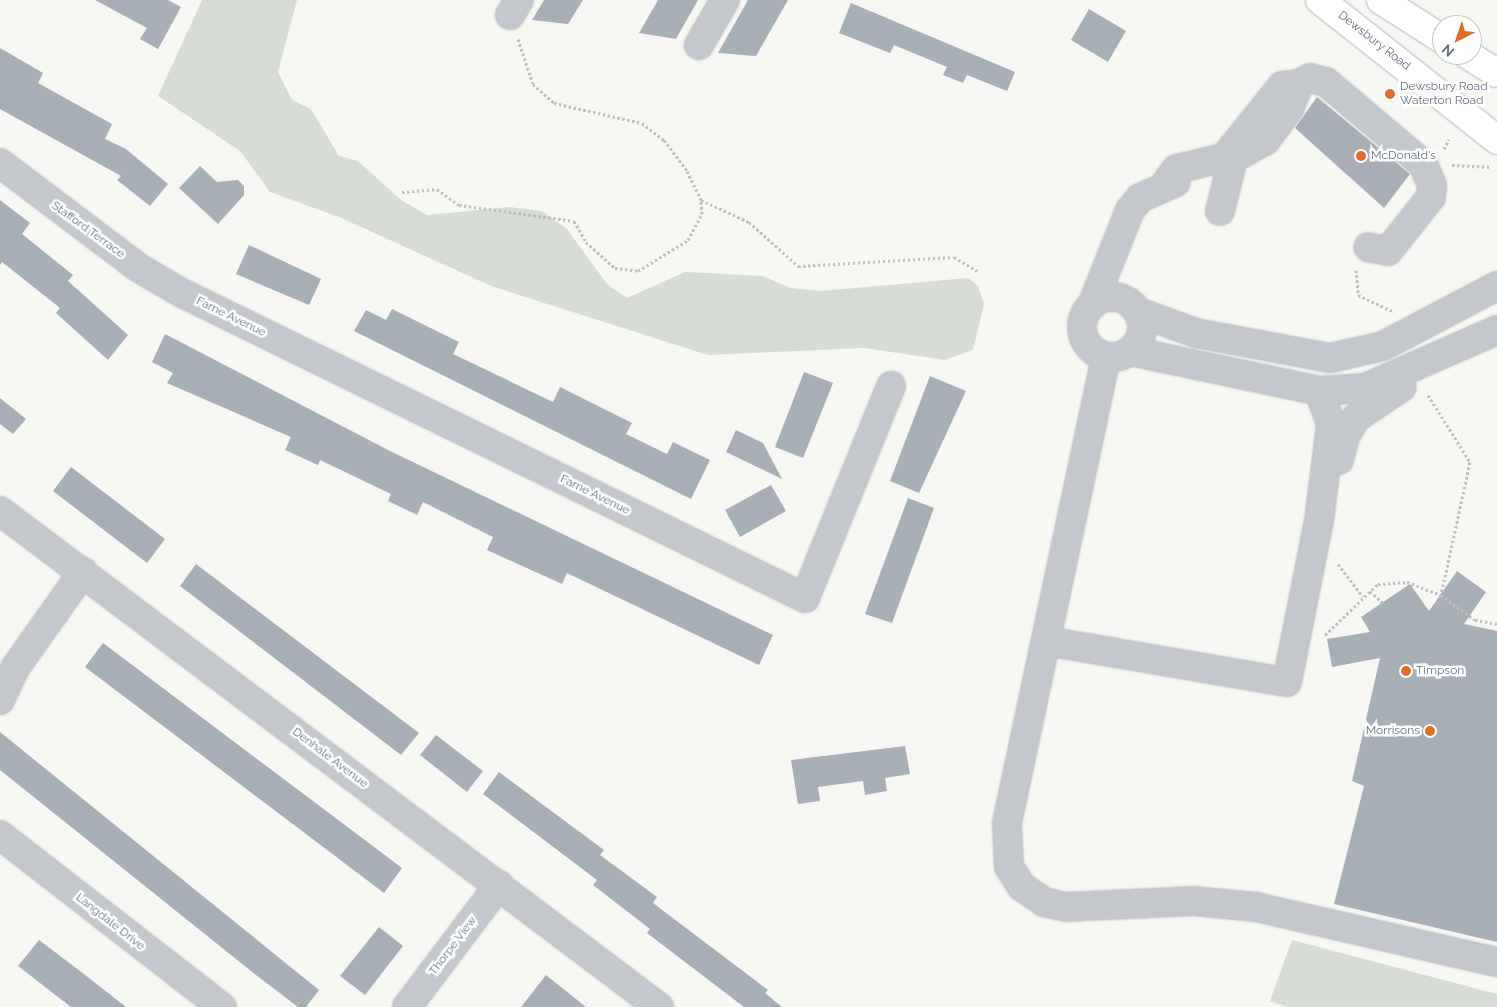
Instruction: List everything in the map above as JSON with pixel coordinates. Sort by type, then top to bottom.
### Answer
[{"type":"highway","name":"Dewsbury Road","points":[[1320,0],[1497,140]]},
{"type":"highway","points":[[1381,0],[1432,33]]},
{"type":"highway","points":[[1482,64],[1497,73]]},
{"type":"street","points":[[699,44],[725,0]]},
{"type":"street","points":[[1362,256],[1388,250],[1425,204],[1432,185],[1429,171],[1326,82],[1310,78],[1299,84],[1289,109],[1265,141],[1227,163],[1176,169],[1171,182],[1140,198],[1130,210],[1111,263],[1093,303],[1083,317],[1082,334],[1091,349],[1319,391],[1365,388],[1472,344]]},
{"type":"street","name":"Stafford Terrace","points":[[0,163],[139,268],[180,292]]},
{"type":"street","points":[[1220,211],[1227,163]]},
{"type":"street","points":[[1111,263],[1135,309],[1141,333],[1118,354],[1046,641],[1007,824],[1009,867],[1022,887],[1044,902],[1066,907],[1194,901],[1256,908],[1497,962]]},
{"type":"street","points":[[1093,303],[1118,298],[1135,309],[1196,333],[1330,358],[1383,346],[1497,286]]},
{"type":"street","name":"Farne Avenue","points":[[180,292],[805,598],[891,386]]},
{"type":"street","points":[[1319,521],[1348,427],[1367,409],[1497,330]]},
{"type":"street","points":[[1046,641],[1286,682],[1319,521],[1331,424],[1319,391]]},
{"type":"street","name":"Denhale Avenue","points":[[0,511],[659,1007]]},
{"type":"street","points":[[2,692],[15,668],[83,572]]},
{"type":"street","name":"Langdale Drive","points":[[0,835],[222,1007]]},
{"type":"street","name":"Thorpe View","points":[[408,1007],[499,885]]},
{"type":"path","points":[[402,192],[437,189],[459,205],[574,220],[586,242],[615,268],[638,271],[688,240],[702,214],[701,200],[687,170],[664,140],[642,123],[554,103],[533,84],[515,7]]},
{"type":"path","points":[[1441,156],[1449,139]]},
{"type":"path","points":[[1447,164],[1496,168]]},
{"type":"path","points":[[701,200],[749,222],[798,266],[954,257],[977,271]]},
{"type":"path","points":[[1362,256],[1358,295],[1405,316],[1417,328]]},
{"type":"path","points":[[1417,377],[1470,462],[1440,595]]},
{"type":"path","points":[[1321,639],[1378,584],[1407,582],[1440,595],[1475,620],[1497,624]]},
{"type":"path","points":[[1370,591],[1383,603]]},
{"type":"shaded area","points":[[202,0],[297,0],[278,72],[292,100],[311,109],[339,156],[358,161],[401,200],[427,215],[509,207],[542,211],[567,229],[607,284],[627,298],[685,272],[763,276],[790,288],[821,291],[968,278],[978,286],[984,304],[973,350],[945,360],[865,348],[708,355],[491,286],[339,217],[270,192],[240,151],[158,96]]},
{"type":"shaded area","points":[[1292,940],[1497,994],[1497,1007],[1287,1007],[1270,1001]]},
{"type":"building","points":[[95,0],[168,0],[181,7],[158,49],[140,39],[147,28]]},
{"type":"building","points":[[544,0],[583,0],[568,24],[532,20]]},
{"type":"building","points":[[658,0],[698,0],[676,39],[639,33]]},
{"type":"building","points":[[748,0],[788,0],[756,56],[718,53]]},
{"type":"building","points":[[851,3],[1015,72],[1007,91],[967,75],[963,83],[943,75],[947,67],[894,45],[890,53],[839,33]]},
{"type":"building","points":[[1089,9],[1126,31],[1108,62],[1071,40]]},
{"type":"building","points":[[0,48],[43,73],[38,83],[112,124],[105,139],[126,149],[168,184],[150,206],[117,180],[121,176],[0,109]]},
{"type":"building","name":"McDonald's","points":[[1317,97],[1410,174],[1384,208],[1295,128]]},
{"type":"building","points":[[200,166],[217,182],[238,180],[244,186],[244,195],[218,224],[179,188]]},
{"type":"building","points":[[0,200],[30,223],[22,234],[73,275],[68,281],[128,335],[108,360],[56,313],[60,308],[2,262],[0,265]]},
{"type":"building","points":[[249,245],[321,279],[309,305],[236,274]]},
{"type":"building","points":[[392,309],[459,342],[453,354],[553,402],[560,387],[632,423],[626,434],[667,454],[673,442],[710,460],[691,499],[354,331],[366,310],[386,320]]},
{"type":"building","points":[[165,334],[390,451],[773,635],[759,665],[567,573],[562,584],[487,550],[493,537],[423,502],[417,515],[388,501],[391,494],[320,460],[318,465],[285,450],[291,437],[167,383],[173,373],[152,362]]},
{"type":"building","points":[[804,372],[833,383],[803,458],[775,447]]},
{"type":"building","points":[[930,376],[966,391],[919,493],[890,481]]},
{"type":"building","points":[[0,398],[26,419],[13,434],[0,424]]},
{"type":"building","points":[[736,430],[763,443],[782,479],[726,452]]},
{"type":"building","points":[[71,467],[165,539],[147,563],[53,491]]},
{"type":"building","points":[[771,485],[786,511],[740,537],[725,510]]},
{"type":"building","points":[[908,498],[934,508],[892,623],[865,614]]},
{"type":"building","points":[[196,564],[419,733],[401,755],[180,586]]},
{"type":"building","name":"Morrisons","points":[[1457,571],[1486,592],[1464,624],[1497,631],[1497,942],[1334,904],[1364,786],[1352,781],[1380,658],[1332,667],[1327,639],[1370,632],[1361,617],[1410,584],[1429,611]]},
{"type":"building","points":[[103,643],[402,868],[384,893],[85,667]]},
{"type":"building","points":[[0,732],[319,990],[306,1007],[298,1007],[256,975],[0,770]]},
{"type":"building","points":[[436,735],[483,771],[467,792],[420,755]]},
{"type":"building","points":[[905,746],[910,774],[885,778],[887,791],[865,795],[863,781],[818,787],[820,801],[798,804],[791,760]]},
{"type":"building","points":[[499,772],[604,850],[600,855],[657,897],[653,903],[768,990],[765,993],[782,1007],[744,1007],[647,933],[650,929],[593,885],[597,880],[483,794]]},
{"type":"building","points":[[379,927],[403,946],[365,995],[340,976]]},
{"type":"building","points":[[39,940],[126,1007],[71,1007],[18,966]]},
{"type":"building","points":[[546,975],[586,1007],[521,1007]]},
{"type":"place","name":"Dewsbury Road Waterton Road","points":[[1390,94]]},
{"type":"place","name":"McDonald's","points":[[1361,156]]},
{"type":"place","name":"Timpson","points":[[1406,671]]},
{"type":"place","name":"Morrisons","points":[[1430,731]]}]
